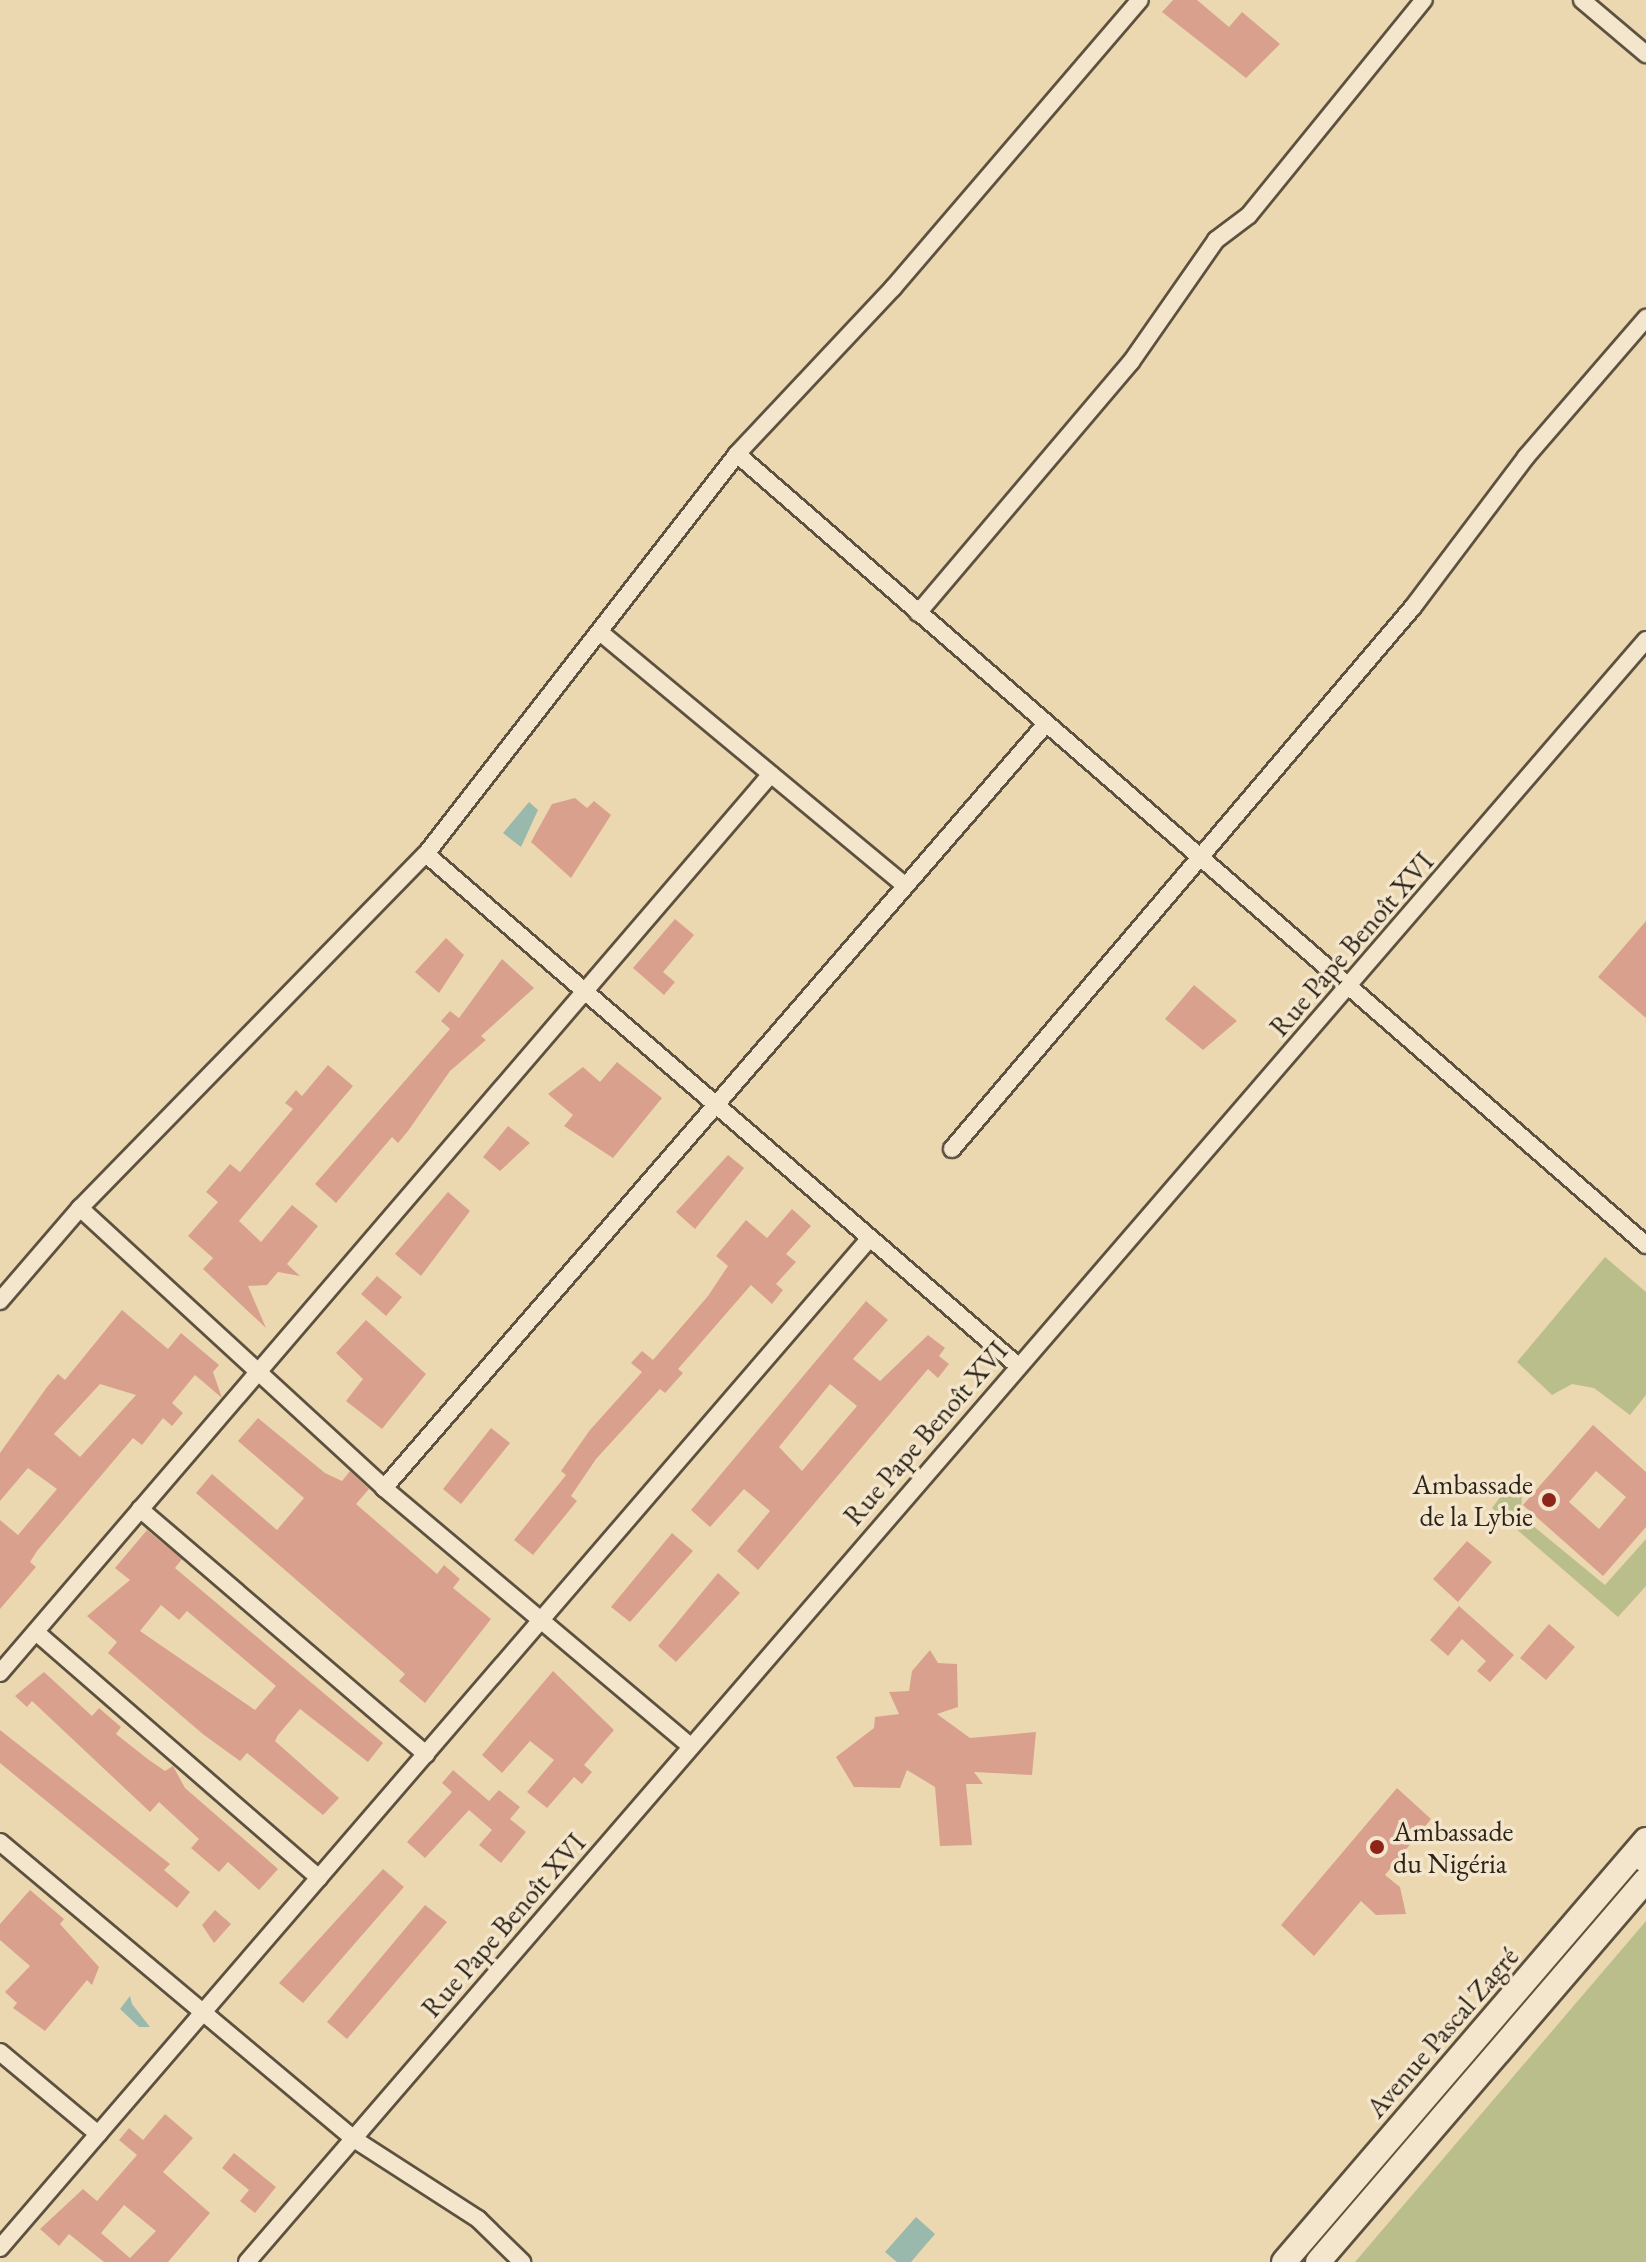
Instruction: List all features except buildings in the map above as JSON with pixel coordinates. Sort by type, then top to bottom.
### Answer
[{"type":"main road","name":"Avenue Pascal Zagré","points":[[1292,2259],[1642,1854]]},
{"type":"main road","name":"Avenue Pascal Zagré","points":[[1318,2262],[1646,1880]]},
{"type":"street","points":[[0,1301],[80,1208],[426,854],[601,633],[737,454],[893,288],[1140,0]]},
{"type":"street","points":[[918,613],[1131,362],[1216,240],[1249,215],[1424,0]]},
{"type":"street","points":[[1582,0],[1646,54]]},
{"type":"street","points":[[952,1149],[1646,318]]},
{"type":"street","points":[[737,454],[1346,990],[1646,1245]]},
{"type":"street","points":[[601,633],[904,885]]},
{"type":"street","name":"Rue Pape Benoît XVI","points":[[247,2262],[1017,1365],[1346,990],[1646,640]]},
{"type":"street","points":[[384,1488],[1045,725]]},
{"type":"street","points":[[0,1673],[771,774]]},
{"type":"street","points":[[426,854],[1017,1365]]},
{"type":"street","points":[[80,1208],[384,1488],[690,1746]]},
{"type":"street","points":[[0,2248],[870,1238]]},
{"type":"street","points":[[140,1509],[426,1754]]},
{"type":"street","points":[[36,1632],[319,1878]]},
{"type":"street","points":[[0,1842],[201,2014],[354,2139],[478,2219],[522,2262]]},
{"type":"street","points":[[0,2052],[98,2134]]},
{"type":"green space","points":[[1605,1257],[1646,1292],[1646,1395],[1630,1415],[1594,1388],[1572,1384],[1552,1395],[1517,1362]]},
{"type":"green space","points":[[1510,1484],[1522,1493],[1521,1516],[1605,1585],[1646,1539],[1646,1586],[1618,1617],[1492,1508]]},
{"type":"green space","points":[[1646,1921],[1646,2262],[1355,2262]]},
{"type":"shaded area","points":[[529,802],[538,810],[521,847],[503,833]]},
{"type":"shaded area","points":[[130,1996],[132,2004],[150,2027],[139,2027],[120,2009]]},
{"type":"shaded area","points":[[916,2217],[935,2234],[911,2262],[897,2262],[885,2252]]},
{"type":"place","name":"Ambassade de la Lybie","points":[[1549,1500]]},
{"type":"place","name":"Ambassade du Nigéria","points":[[1377,1847]]}]
